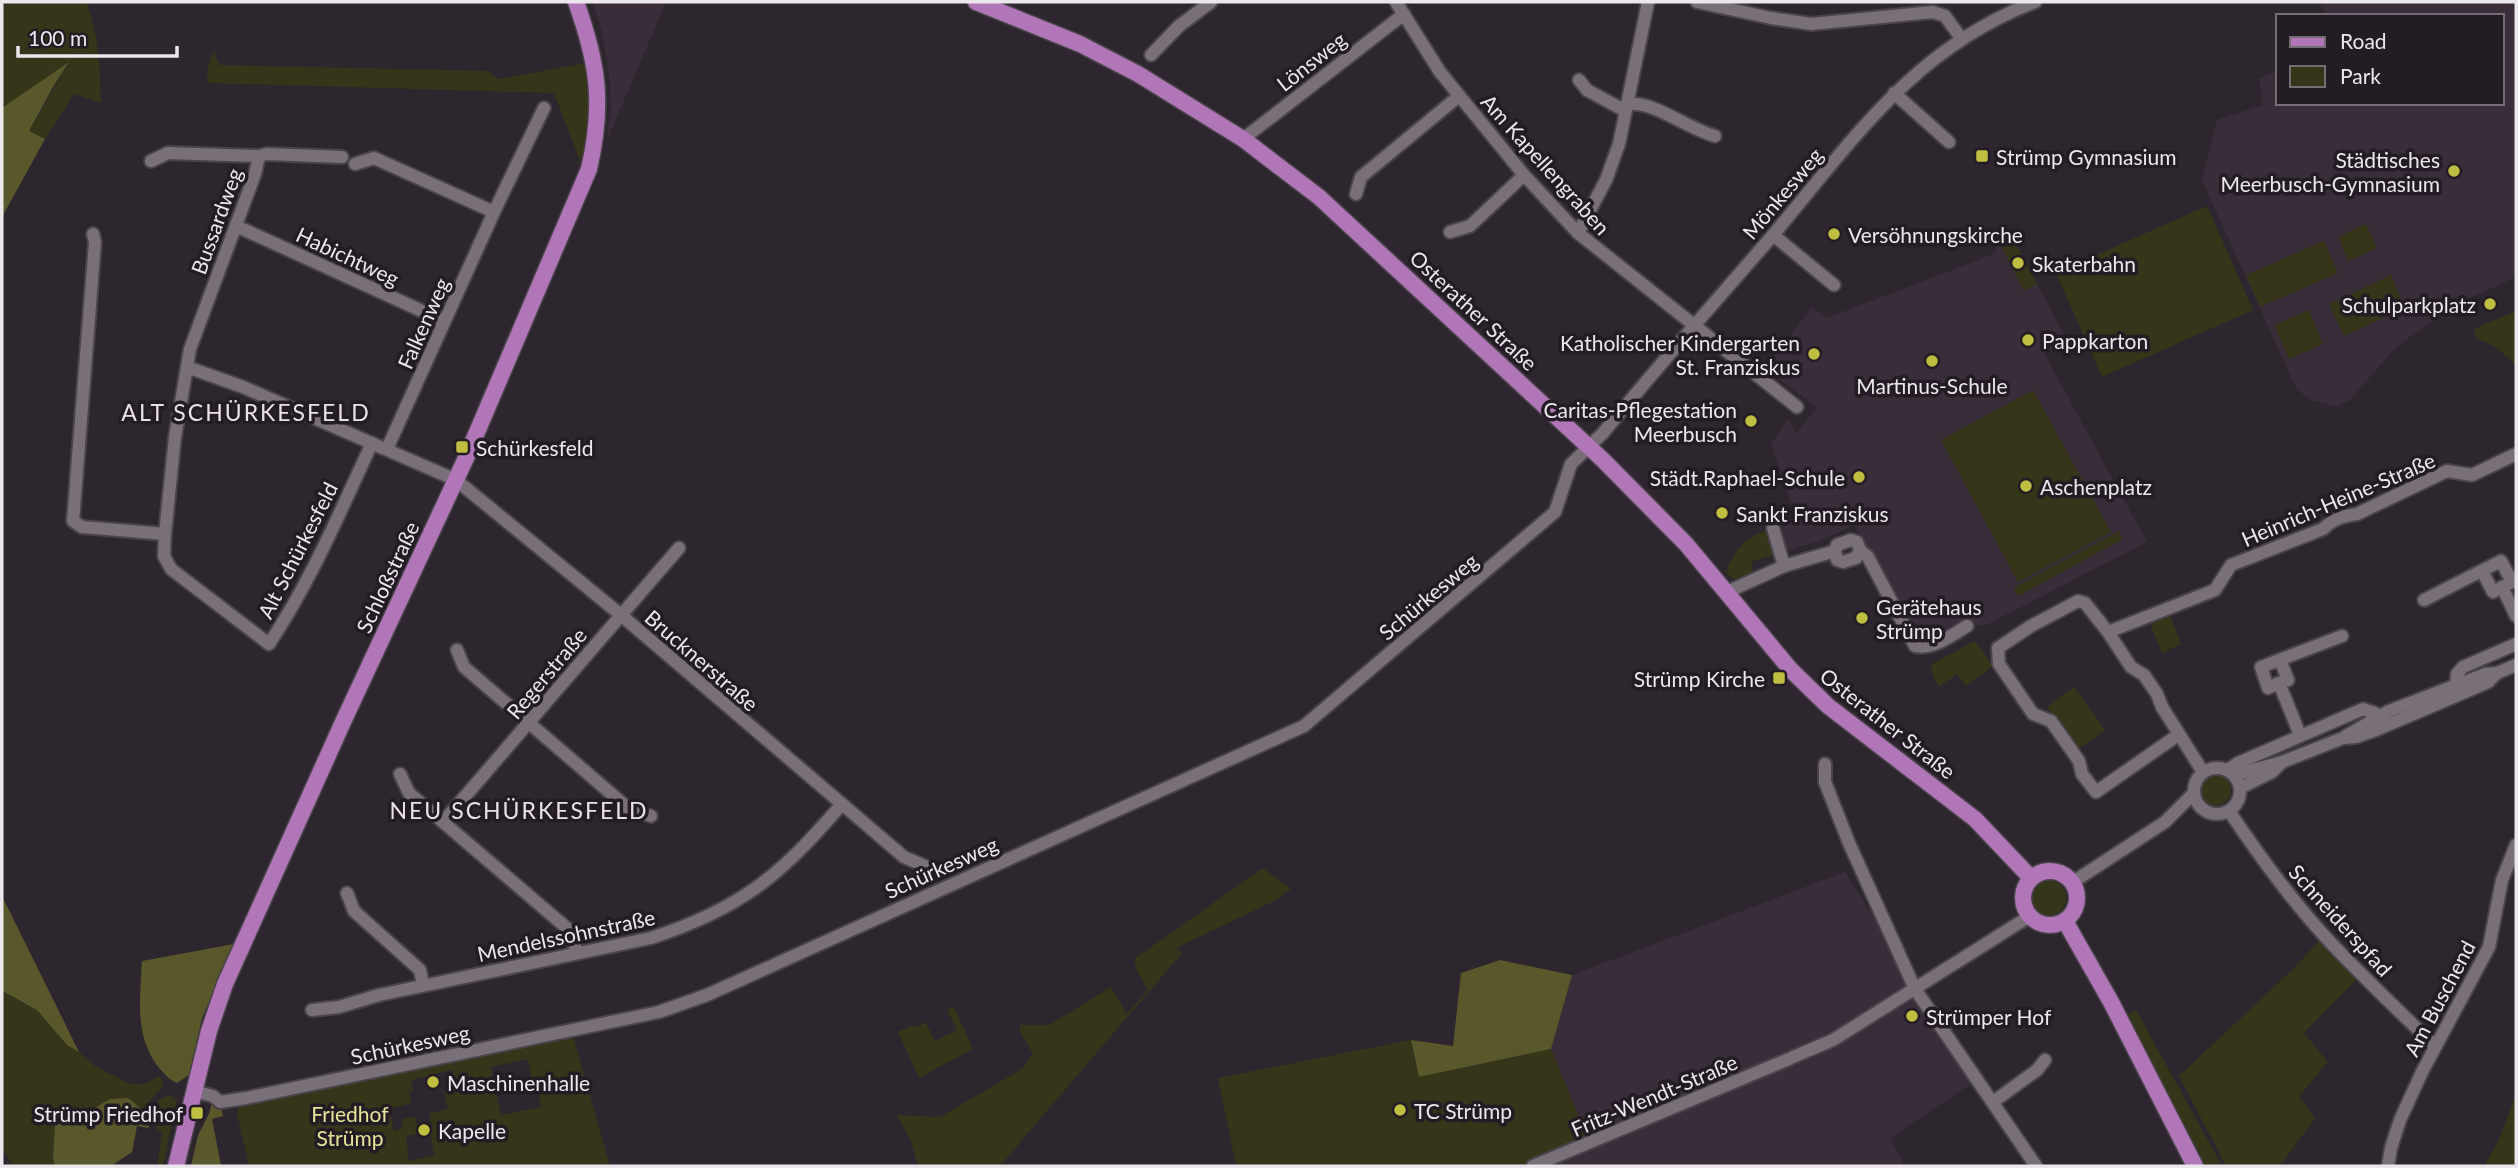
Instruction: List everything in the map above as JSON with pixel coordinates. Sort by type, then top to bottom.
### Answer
[{"type":"main road","name":"Schloßstraße","points":[[176,1166],[209,1031],[225,984],[337,734],[456,480],[589,169],[594,146],[598,83],[591,44],[576,2]]},
{"type":"main road","name":"Osterather Straße","points":[[976,2],[1069,39],[1138,74],[1243,139],[1319,197],[1588,446],[1686,544],[1791,670],[1828,706],[1975,819],[2031,878]]},
{"type":"main road","points":[[2069,928],[2046,925],[2030,916],[2023,901],[2026,884],[2039,872],[2056,871],[2073,882],[2077,890],[2076,908],[2069,928],[2195,1166]]},
{"type":"street","points":[[1151,55],[1179,26],[1211,2]]},
{"type":"street","name":"Am Kapellengraben","points":[[1396,2],[1440,72],[1524,175],[1578,233],[1797,407]]},
{"type":"street","points":[[1578,233],[1606,180],[1619,145],[1648,2]]},
{"type":"street","points":[[1700,2],[1811,24],[1933,12],[1945,16],[1961,38]]},
{"type":"street","name":"Mönkesweg","points":[[1588,446],[1603,433],[1838,155],[1894,93],[1961,38],[2035,2]]},
{"type":"street","name":"Lönsweg","points":[[1243,139],[1404,13]]},
{"type":"street","points":[[1579,80],[1587,90],[1620,108],[1636,103],[1715,136]]},
{"type":"street","points":[[1894,93],[1949,142]]},
{"type":"street","points":[[1356,194],[1361,177],[1459,96]]},
{"type":"street","name":"Falkenweg","points":[[387,449],[544,108]]},
{"type":"street","name":"Bussardweg","points":[[151,161],[168,153],[342,157]]},
{"type":"street","name":"Bussardweg","points":[[207,300],[255,174],[259,156]]},
{"type":"street","points":[[355,164],[374,158],[494,212]]},
{"type":"street","points":[[1450,232],[1470,226],[1524,175]]},
{"type":"street","name":"Habichtweg","points":[[236,226],[444,321]]},
{"type":"street","points":[[93,234],[95,242],[73,521],[82,527],[165,534]]},
{"type":"street","points":[[1773,235],[1834,285]]},
{"type":"street","name":"Alt Schürkesfeld","points":[[207,300],[190,349],[175,437],[164,556],[171,569],[268,644],[287,616],[323,550],[372,443]]},
{"type":"street","points":[[187,368],[243,387],[456,480]]},
{"type":"street","name":"Schürkesweg","points":[[193,1091],[213,1096],[220,1102],[246,1098],[659,1012],[707,995],[1304,726],[1555,512],[1571,464],[1588,446]]},
{"type":"street","name":"Heinrich-Heine-Straße","points":[[2108,632],[2215,590],[2231,565],[2323,529],[2331,521],[2357,514],[2447,471],[2472,475],[2516,454]]},
{"type":"street","name":"Brucknerstraße","points":[[456,480],[621,615],[904,857],[925,866]]},
{"type":"street","points":[[1773,528],[1784,566]]},
{"type":"street","name":"Regerstraße","points":[[443,822],[679,548]]},
{"type":"street","points":[[1727,592],[1784,566],[1835,551],[1838,560],[1843,562],[1856,558],[1860,550],[1868,557],[1916,646],[1925,648],[1967,626]]},
{"type":"street","points":[[2424,600],[2501,561],[2511,582],[2493,592],[2482,571]]},
{"type":"street","points":[[2502,587],[2516,616]]},
{"type":"street","points":[[2178,735],[2096,792],[2082,774],[2079,761],[2051,720],[2033,714],[1998,664],[1998,648],[2074,603],[2082,601],[2108,632],[2131,667],[2144,675],[2178,735],[2203,772]]},
{"type":"street","points":[[2280,660],[2288,680],[2268,688],[2261,667],[2342,636]]},
{"type":"street","points":[[2456,685],[2459,669],[2516,644]]},
{"type":"street","points":[[457,650],[464,667],[629,809],[651,816]]},
{"type":"street","points":[[2073,882],[2165,822],[2194,793],[2196,782],[2203,772],[2215,768],[2231,773],[2281,762],[2343,738],[2356,737],[2377,723],[2456,685],[2516,665]]},
{"type":"street","points":[[2377,723],[2470,690],[2488,682],[2497,673]]},
{"type":"street","points":[[2279,683],[2300,735]]},
{"type":"street","points":[[2231,773],[2238,763],[2363,709],[2372,710],[2377,723]]},
{"type":"street","points":[[2240,788],[2272,772],[2281,762]]},
{"type":"street","points":[[1825,764],[1825,782],[1915,989],[2036,1166]]},
{"type":"street","points":[[2165,822],[2202,809],[2215,814],[2228,811],[2238,802],[2240,788],[2231,773]]},
{"type":"street","points":[[400,774],[409,793],[568,929],[578,953]]},
{"type":"street","points":[[2194,793],[2202,809]]},
{"type":"street","name":"Mendelssohnstraße","points":[[312,1010],[340,1007],[423,985],[651,938],[723,908],[758,887],[804,847],[842,804]]},
{"type":"street","name":"Schneiderspfad","points":[[2228,811],[2243,834],[2314,923],[2435,1046]]},
{"type":"street","name":"Am Buschend","points":[[2388,1166],[2400,1120],[2435,1046],[2489,947],[2502,880],[2516,845]]},
{"type":"street","points":[[347,893],[354,911],[420,970],[423,985]]},
{"type":"street","name":"Fritz-Wendt-Straße","points":[[1533,1166],[1833,1040],[2030,916]]},
{"type":"street","points":[[1993,1102],[2037,1070],[2045,1060]]},
{"type":"shaded area","points":[[592,2],[666,2],[607,140],[611,110],[610,80],[602,31]]},
{"type":"shaded area","points":[[2319,2],[2516,2],[2516,277],[2457,304],[2396,347],[2350,400],[2337,406],[2310,400],[2296,388],[2202,180],[2217,120],[2263,105],[2259,79],[2276,71],[2276,105],[2504,105],[2504,14],[2325,14]]},
{"type":"shaded area","points":[[69,62],[29,131],[45,139],[2,217],[2,108]]},
{"type":"shaded area","points":[[2011,235],[2067,340],[2044,353],[2147,542],[1988,624],[1956,629],[1929,643],[1919,641],[1854,525],[1820,541],[1783,552],[1776,527],[1797,520],[1771,444],[1788,418],[1796,434],[1817,407],[1764,369],[1812,307],[1827,318],[1994,254],[1999,242]]},
{"type":"shaded area","points":[[1845,872],[1977,1080],[1890,1138],[1905,1166],[1533,1166],[1590,1143],[1551,1049],[1572,975]]},
{"type":"shaded area","points":[[2,896],[79,1052],[67,1045],[37,1010],[2,991]]},
{"type":"shaded area","points":[[234,944],[202,1018],[189,1075],[177,1083],[160,1069],[142,1031],[142,961]]},
{"type":"shaded area","points":[[1500,960],[1572,975],[1551,1049],[1419,1077],[1411,1040],[1453,1046],[1461,973]]},
{"type":"shaded area","points":[[213,1097],[220,1102],[223,1116],[212,1119],[221,1165],[191,1166],[198,1135],[209,1114]]},
{"type":"shaded area","points":[[128,1098],[147,1118],[149,1128],[137,1126],[132,1152],[111,1166],[55,1166],[55,1124],[71,1122],[110,1099]]},
{"type":"green space","points":[[2,2],[86,2],[90,14],[98,51],[101,103],[74,94],[45,139],[29,131],[68,64],[2,108]]},
{"type":"green space","points":[[213,51],[220,65],[489,71],[497,79],[588,63],[590,115],[582,166],[554,93],[208,83],[207,71]]},
{"type":"green space","points":[[2207,206],[2253,310],[2102,377],[2056,273]]},
{"type":"green space","points":[[2366,224],[2377,248],[2348,261],[2338,237]]},
{"type":"green space","name":"Skaterbahn","points":[[2011,235],[2037,284],[2024,291],[1999,242]]},
{"type":"green space","points":[[2324,241],[2338,273],[2260,307],[2246,275]]},
{"type":"green space","points":[[2391,275],[2405,308],[2344,336],[2329,304]]},
{"type":"green space","points":[[2309,310],[2323,344],[2289,359],[2274,325]]},
{"type":"green space","points":[[2516,311],[2516,365],[2497,348],[2477,338],[2474,329]]},
{"type":"green space","name":"Aschenplatz","points":[[2033,390],[2111,532],[2018,582],[1941,440]]},
{"type":"green space","points":[[1771,529],[1777,554],[1751,562],[1754,574],[1747,578],[1740,580],[1726,574],[1742,545],[1755,535]]},
{"type":"green space","points":[[2119,531],[2123,539],[2018,596],[2013,588]]},
{"type":"green space","points":[[2170,615],[2181,644],[2162,653],[2150,623]]},
{"type":"green space","points":[[1975,641],[1993,666],[1966,686],[1957,674],[1939,687],[1931,672],[1932,664]]},
{"type":"green space","points":[[2074,687],[2105,730],[2077,750],[2047,707]]},
{"type":"green space","points":[[2216,775],[2227,779],[2231,790],[2227,801],[2216,805],[2205,801],[2201,790],[2205,779]]},
{"type":"green space","points":[[1263,868],[1291,889],[1274,901],[1176,948],[1182,953],[1000,1166],[918,1166],[911,1141],[897,1115],[940,1117],[1022,1069],[1033,1054],[1020,1032],[1020,1025],[1049,1025],[1111,987],[1127,1014],[1148,990],[1137,971],[1134,959]]},
{"type":"green space","points":[[2049,881],[2061,886],[2066,898],[2061,910],[2049,915],[2037,910],[2032,898],[2037,886]]},
{"type":"green space","points":[[2321,939],[2358,978],[2304,1033],[2328,1062],[2299,1096],[2315,1118],[2280,1166],[2226,1166],[2179,1076],[2292,970]]},
{"type":"green space","points":[[2,992],[37,1010],[67,1045],[95,1066],[130,1084],[144,1084],[160,1076],[164,1085],[150,1100],[148,1117],[139,1106],[90,1112],[71,1122],[55,1124],[55,1166],[13,1166],[2,1147]]},
{"type":"green space","points":[[954,1007],[973,1049],[919,1078],[898,1032],[925,1022],[935,1041],[957,1030],[947,1010]]},
{"type":"green space","points":[[2136,1010],[2222,1166],[2205,1166],[2128,1015]]},
{"type":"green space","name":"Friedhof Strümp","points":[[573,1036],[610,1166],[249,1166],[237,1113],[239,1105]],"holes":[[[528,1059],[534,1092],[538,1092],[541,1107],[501,1115],[491,1067]],[[452,1070],[456,1088],[444,1091],[448,1109],[429,1114],[433,1129],[429,1130],[435,1155],[409,1161],[406,1136],[419,1133],[415,1116],[401,1120],[403,1128],[394,1131],[389,1109],[411,1103],[411,1080]]]},
{"type":"green space","name":"TC Strümp","points":[[1411,1040],[1419,1077],[1551,1049],[1590,1143],[1533,1166],[1236,1166],[1218,1078]]},
{"type":"green space","points":[[2516,1093],[2516,1166],[2484,1166],[2499,1140]]},
{"type":"green space","points":[[169,1095],[177,1099],[163,1166],[157,1166],[162,1132],[157,1130],[155,1109],[163,1097]]},
{"type":"place","name":"Strümp Gymnasium","points":[[1982,156]]},
{"type":"place","name":"Städtisches Meerbusch-Gymnasium","points":[[2454,171]]},
{"type":"place","name":"Versöhnungskirche","points":[[1834,234]]},
{"type":"place","name":"Skaterbahn","points":[[2018,263]]},
{"type":"place","name":"Schulparkplatz","points":[[2490,304]]},
{"type":"place","name":"Pappkarton","points":[[2028,340]]},
{"type":"place","name":"Katholischer Kindergarten St. Franziskus","points":[[1814,354]]},
{"type":"place","name":"Martinus-Schule","points":[[1932,361]]},
{"type":"place","name":"Caritas-Pflegestation Meerbusch","points":[[1751,421]]},
{"type":"place","name":"Schürkesfeld","points":[[462,447]]},
{"type":"place","name":"Städt.Raphael-Schule","points":[[1859,477]]},
{"type":"place","name":"Aschenplatz","points":[[2026,486]]},
{"type":"place","name":"Sankt Franziskus","points":[[1722,513]]},
{"type":"place","name":"Gerätehaus Strümp","points":[[1862,618]]},
{"type":"place","name":"Strümp Kirche","points":[[1779,678]]},
{"type":"place","name":"Strümper Hof","points":[[1912,1016]]},
{"type":"place","name":"Maschinenhalle","points":[[433,1082]]},
{"type":"place","name":"TC Strümp","points":[[1400,1110]]},
{"type":"place","name":"Strümp Friedhof","points":[[197,1113]]},
{"type":"place","name":"Kapelle","points":[[424,1130]]},
{"type":"district","name":"ALT SCHÜRKESFELD","points":[[246,412]]},
{"type":"district","name":"NEU SCHÜRKESFELD","points":[[519,810]]}]
